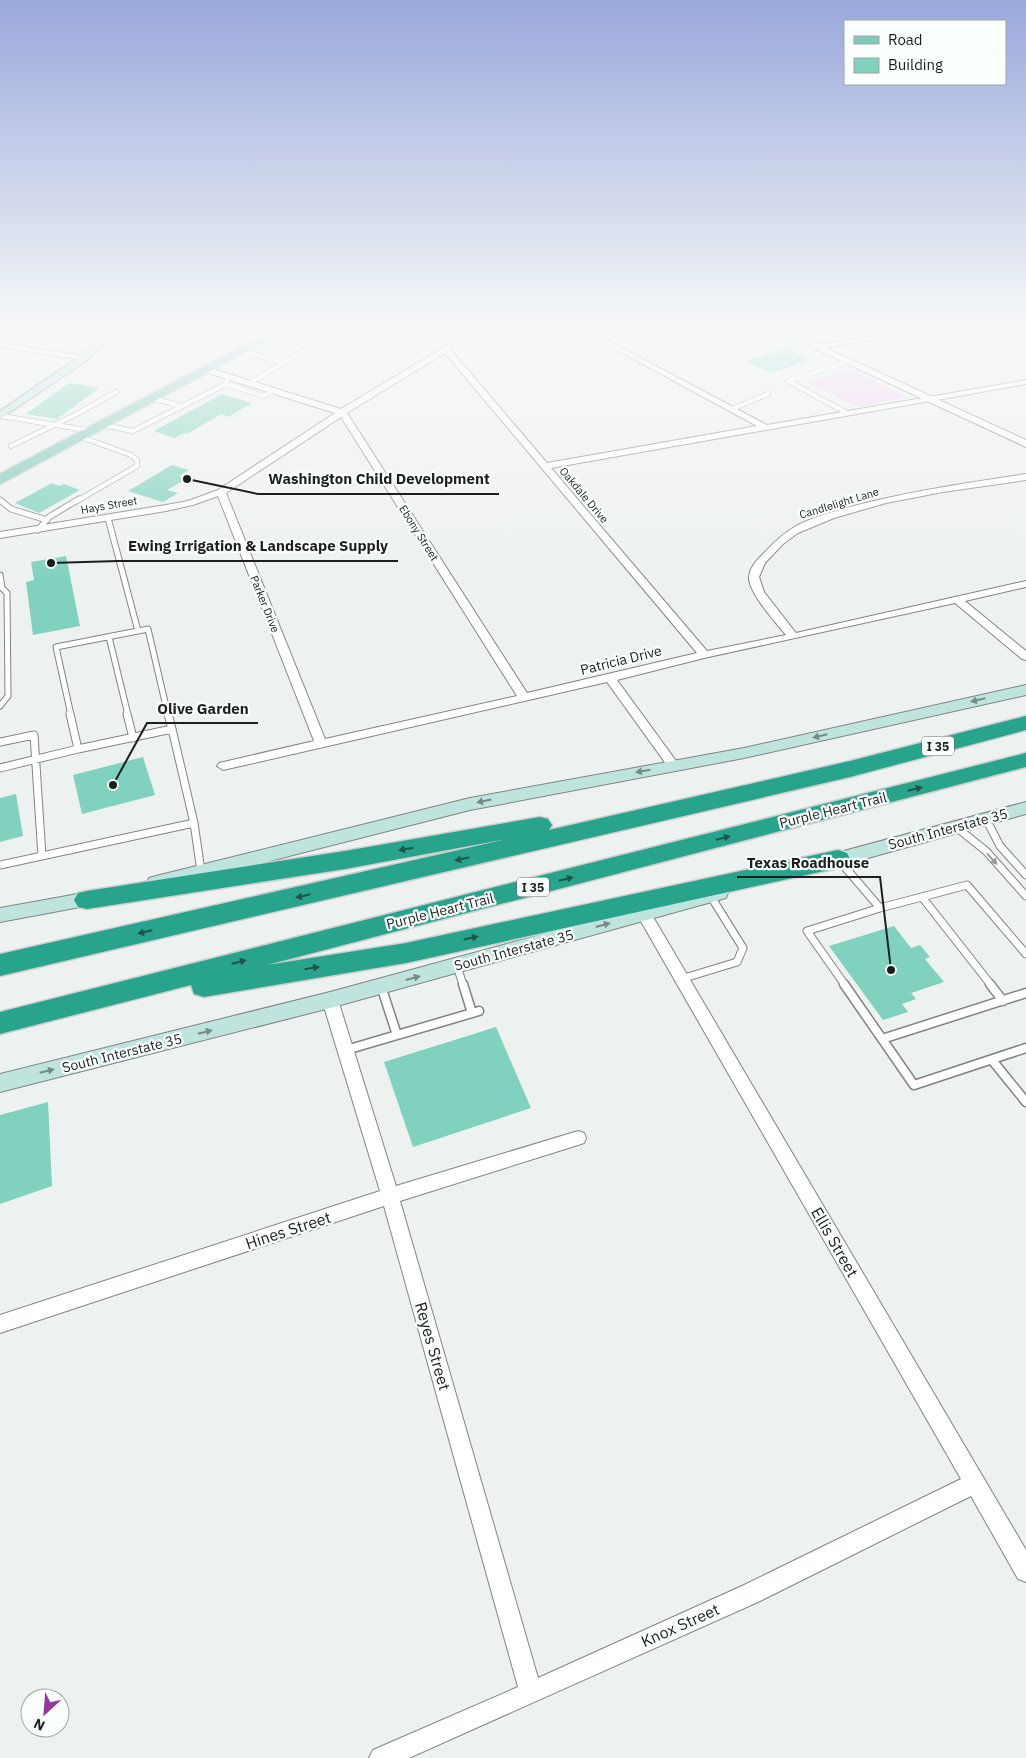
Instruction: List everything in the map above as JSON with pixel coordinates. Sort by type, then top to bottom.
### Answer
[{"type":"highway","name":"I 35","points":[[0,965],[850,768],[1026,723]]},
{"type":"highway","name":"Purple Heart Trail","points":[[0,1023],[1026,760]]},
{"type":"highway","points":[[87,900],[345,860],[850,768]]},
{"type":"highway","points":[[39,1013],[406,953],[838,859]]},
{"type":"main road","points":[[0,480],[125,413]]},
{"type":"main road","points":[[0,915],[87,900],[470,804],[744,753],[1026,690]]},
{"type":"main road","name":"South Interstate 35","points":[[0,1083],[457,966],[1026,808]]},
{"type":"street","points":[[221,492],[340,413]]},
{"type":"street","name":"Ebony Street","points":[[343,413],[524,698]]},
{"type":"street","name":"Oakdale Drive","points":[[500,413],[704,655]]},
{"type":"street","points":[[739,413],[765,427]]},
{"type":"street","points":[[545,466],[847,413]]},
{"type":"street","points":[[961,413],[1026,444]]},
{"type":"street","name":"Candlelight Lane","points":[[793,637],[754,584],[754,570],[778,543],[790,534],[806,526],[860,508],[903,498],[1026,477]]},
{"type":"street","name":"Hays Street","points":[[0,535],[190,503],[221,492]]},
{"type":"street","name":"Parker Drive","points":[[221,492],[321,744]]},
{"type":"street","name":"Patricia Drive","points":[[222,766],[524,698],[704,655],[793,637],[1026,584]]},
{"type":"street","points":[[957,600],[1026,657]]},
{"type":"street","points":[[610,678],[673,765]]},
{"type":"street","name":"Ellis Street","points":[[644,914],[1026,1571]]},
{"type":"street","name":"Reyes Street","points":[[330,1000],[390,1196],[531,1693]]},
{"type":"street","name":"Hines Street","points":[[0,1324],[390,1196],[578,1138]]},
{"type":"street","name":"Knox Street","points":[[381,1758],[531,1693],[750,1594],[975,1483]]},
{"type":"lane","points":[[11,446],[78,413]]},
{"type":"lane","points":[[0,416],[92,431],[133,431],[167,413]]},
{"type":"lane","points":[[38,530],[47,520],[137,466],[137,460],[131,455],[92,431]]},
{"type":"lane","points":[[0,500],[11,509],[47,520]]},
{"type":"lane","points":[[108,518],[138,631]]},
{"type":"lane","points":[[0,575],[1,588],[8,593]]},
{"type":"lane","points":[[0,598],[8,593]]},
{"type":"lane","points":[[0,706],[8,696],[8,593]]},
{"type":"lane","points":[[78,749],[56,647],[148,629],[194,823],[201,871]]},
{"type":"lane","points":[[109,637],[133,738]]},
{"type":"lane","points":[[0,768],[172,729]]},
{"type":"lane","points":[[0,742],[34,735],[42,856]]},
{"type":"lane","points":[[986,819],[1000,846],[1026,874]]},
{"type":"lane","points":[[0,865],[194,823]]},
{"type":"lane","points":[[956,827],[986,851],[1026,896]]},
{"type":"lane","points":[[838,859],[880,908]]},
{"type":"lane","points":[[1026,954],[968,885],[880,908],[807,931],[914,1085],[1026,1048]]},
{"type":"lane","points":[[681,979],[737,962],[744,948],[710,895]]},
{"type":"lane","points":[[922,897],[1003,1001]]},
{"type":"lane","points":[[346,1050],[475,1012],[457,966]]},
{"type":"lane","points":[[381,986],[397,1035]]},
{"type":"lane","points":[[882,1039],[1026,993]]},
{"type":"lane","points":[[992,1060],[1026,1102]]},
{"type":"building","points":[[27,413],[65,413],[57,419],[26,414]]},
{"type":"building","points":[[187,413],[235,413],[228,417],[221,414],[187,434],[184,433],[174,438],[154,431]]},
{"type":"building","points":[[172,465],[189,470],[179,476],[186,479],[167,490],[178,493],[163,502],[128,491]]},
{"type":"building","points":[[52,483],[59,486],[64,484],[80,490],[39,513],[15,503]]},
{"type":"building","points":[[66,556],[80,626],[33,635],[26,582],[34,580],[31,562]]},
{"type":"building","points":[[143,757],[155,795],[82,814],[73,775]]},
{"type":"building","points":[[16,794],[23,836],[0,842],[0,798]]},
{"type":"building","points":[[894,926],[911,948],[920,945],[930,957],[925,959],[944,982],[911,993],[916,999],[902,1004],[908,1012],[883,1020],[829,946]]},
{"type":"building","points":[[496,1027],[531,1108],[413,1147],[384,1062]]},
{"type":"building","points":[[48,1102],[52,1186],[0,1204],[0,1115]]},
{"type":"place","name":"Washington Child Development","points":[[187,479]]},
{"type":"place","name":"Ewing Irrigation & Landscape Supply","points":[[51,563]]},
{"type":"place","name":"Olive Garden","points":[[113,785]]},
{"type":"place","name":"Texas Roadhouse","points":[[891,970]]}]
